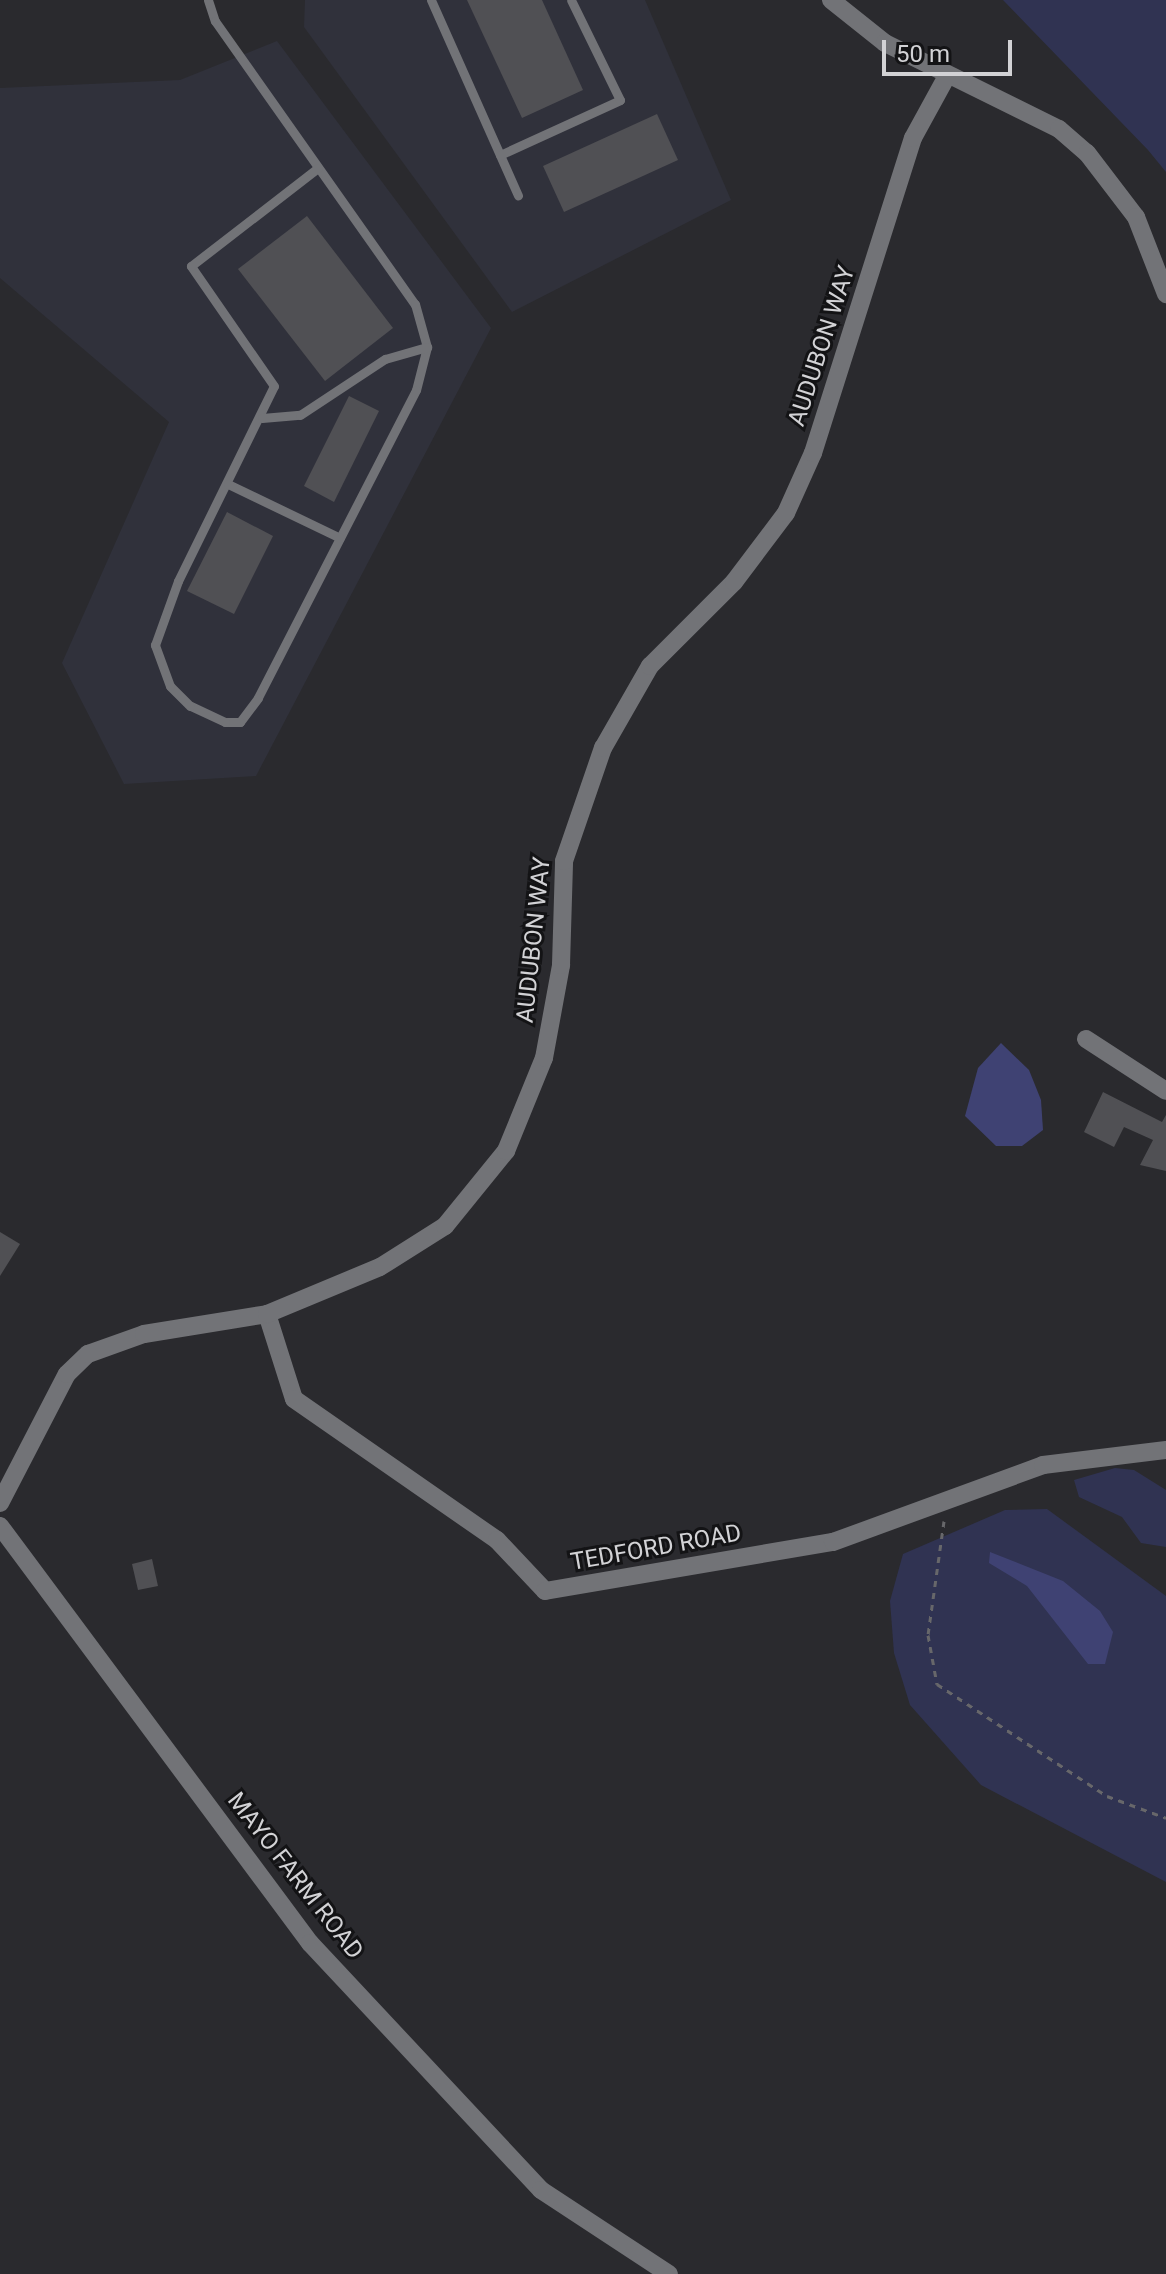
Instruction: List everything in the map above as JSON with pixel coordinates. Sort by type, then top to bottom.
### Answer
[{"type":"street","points":[[831,0],[885,43],[1059,129],[1087,153],[1136,217],[1166,294]]},
{"type":"street","name":"AUDUBON WAY","points":[[0,1503],[67,1374],[88,1354],[144,1334],[267,1314],[415,1247],[472,1199],[506,1151],[544,1058],[561,965],[564,861],[603,748],[650,666],[734,582],[786,513],[813,453],[913,138],[947,76]]},
{"type":"street","points":[[1086,1039],[1166,1091]]},
{"type":"street","name":"TEDFORD ROAD","points":[[267,1314],[294,1399],[497,1540],[545,1591],[833,1542],[1043,1465],[1166,1450]]},
{"type":"street","name":"MAYO FARM ROAD","points":[[0,1526],[310,1943],[541,2190],[669,2274]]},
{"type":"lane","points":[[208,0],[318,168],[415,304],[427,347],[416,390],[248,714],[240,722],[212,719],[170,686],[155,645],[178,581],[262,418],[274,386],[191,266],[318,168]]},
{"type":"lane","points":[[431,0],[518,195]]},
{"type":"lane","points":[[500,155],[620,100],[571,0]]},
{"type":"lane","points":[[262,418],[300,415],[385,359],[427,347]]},
{"type":"lane","points":[[228,484],[340,538]]},
{"type":"path","points":[[947,1501],[928,1635],[937,1684],[1107,1796],[1166,1818]]},
{"type":"shaded area","points":[[305,0],[645,0],[731,200],[512,312],[304,27]]},
{"type":"shaded area","points":[[1003,0],[1166,0],[1166,172],[1148,150]]},
{"type":"shaded area","points":[[277,41],[491,328],[256,776],[124,784],[62,663],[169,422],[0,278],[0,88],[180,80]]},
{"type":"shaded area","points":[[1001,1043],[1029,1070],[1041,1100],[1043,1130],[1022,1146],[996,1146],[965,1116],[978,1068]]},
{"type":"shaded area","points":[[1115,1468],[1134,1470],[1166,1490],[1166,1547],[1141,1543],[1122,1517],[1079,1497],[1074,1480]]},
{"type":"shaded area","points":[[1047,1509],[1166,1596],[1166,1882],[981,1785],[910,1705],[894,1653],[890,1601],[903,1554],[1005,1510]]},
{"type":"shaded area","points":[[990,1552],[1063,1581],[1100,1611],[1113,1632],[1105,1664],[1088,1664],[1027,1586],[989,1563]]},
{"type":"building","points":[[467,0],[542,0],[583,90],[522,118]]},
{"type":"building","points":[[657,114],[678,160],[564,212],[543,166]]},
{"type":"building","points":[[307,216],[393,328],[325,381],[238,269]]},
{"type":"building","points":[[349,396],[379,411],[334,502],[304,486]]},
{"type":"building","points":[[227,512],[273,536],[234,614],[187,591]]},
{"type":"building","points":[[1103,1092],[1162,1122],[1166,1115],[1166,1171],[1140,1165],[1153,1140],[1124,1127],[1114,1147],[1084,1132]]},
{"type":"building","points":[[0,1232],[20,1244],[0,1276]]},
{"type":"building","points":[[152,1559],[158,1586],[138,1590],[132,1564]]}]
